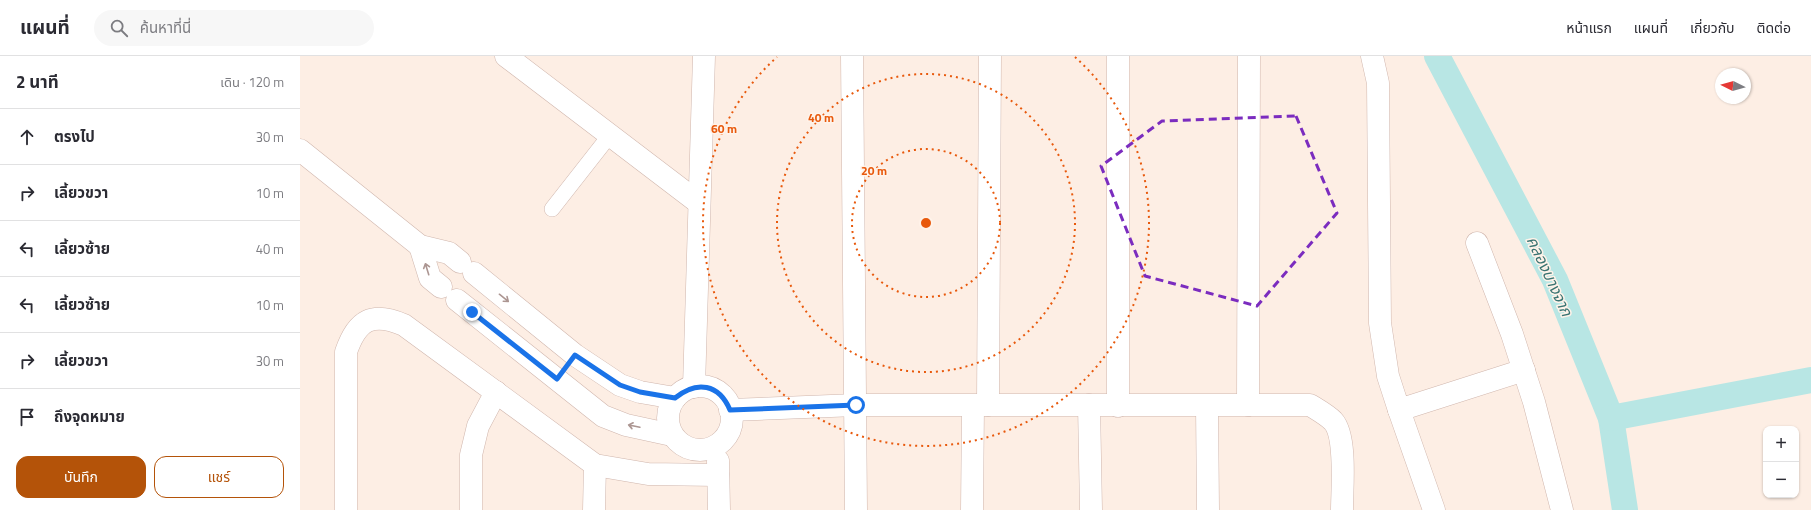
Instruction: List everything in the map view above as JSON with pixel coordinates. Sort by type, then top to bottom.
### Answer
[{"type":"street","points":[[507,56],[699,203]]},
{"type":"street","points":[[694,387],[699,203],[705,87],[704,56]]},
{"type":"street","points":[[852,56],[856,510]]},
{"type":"street","points":[[972,510],[980,405],[990,56]]},
{"type":"street","points":[[1118,56],[1118,406]]},
{"type":"street","points":[[1248,405],[1249,56]]},
{"type":"street","points":[[1372,56],[1378,83],[1380,323],[1388,376],[1434,510]]},
{"type":"street","points":[[300,150],[420,246],[449,253],[575,355],[620,385],[640,392],[675,398]]},
{"type":"street","points":[[1477,243],[1512,334],[1524,370],[1534,402],[1562,510]]},
{"type":"street","points":[[420,246],[430,278],[603,416],[626,424],[672,435]]},
{"type":"street","points":[[346,510],[346,352],[351,336],[361,324],[373,318],[390,318],[404,324],[595,465],[648,474],[718,475]]},
{"type":"street","points":[[557,379],[575,355]]},
{"type":"street","points":[[1399,410],[1524,370]]},
{"type":"street","points":[[694,387],[712,389],[721,394],[730,410],[732,420],[729,430],[717,446],[705,450],[692,450],[680,444],[672,435],[668,426],[668,416],[670,406],[675,398],[683,391],[694,387]]},
{"type":"street","points":[[471,510],[472,455],[478,426],[496,392]]},
{"type":"street","points":[[730,410],[856,405],[1310,405],[1334,422],[1339,430],[1342,444],[1342,510]]},
{"type":"street","points":[[1089,405],[1091,510]]},
{"type":"street","points":[[1207,406],[1208,510]]},
{"type":"street","points":[[717,446],[719,510]]},
{"type":"street","points":[[594,510],[595,465]]},
{"type":"lane","points":[[552,209],[610,135]]},
{"type":"highlighted area","points":[[1296,116],[1337,213],[1257,306],[1145,276],[1101,166],[1162,121]]},
{"type":"waterway","name":"คลองบางจาก","points":[[1437,56],[1555,280],[1611,418],[1625,510]]},
{"type":"waterway","points":[[1611,418],[1811,380]]},
{"type":"route","points":[[472,312],[557,379],[575,355],[620,385],[640,392],[675,398],[683,391],[694,387],[712,389],[721,394],[730,410],[856,405]]}]
